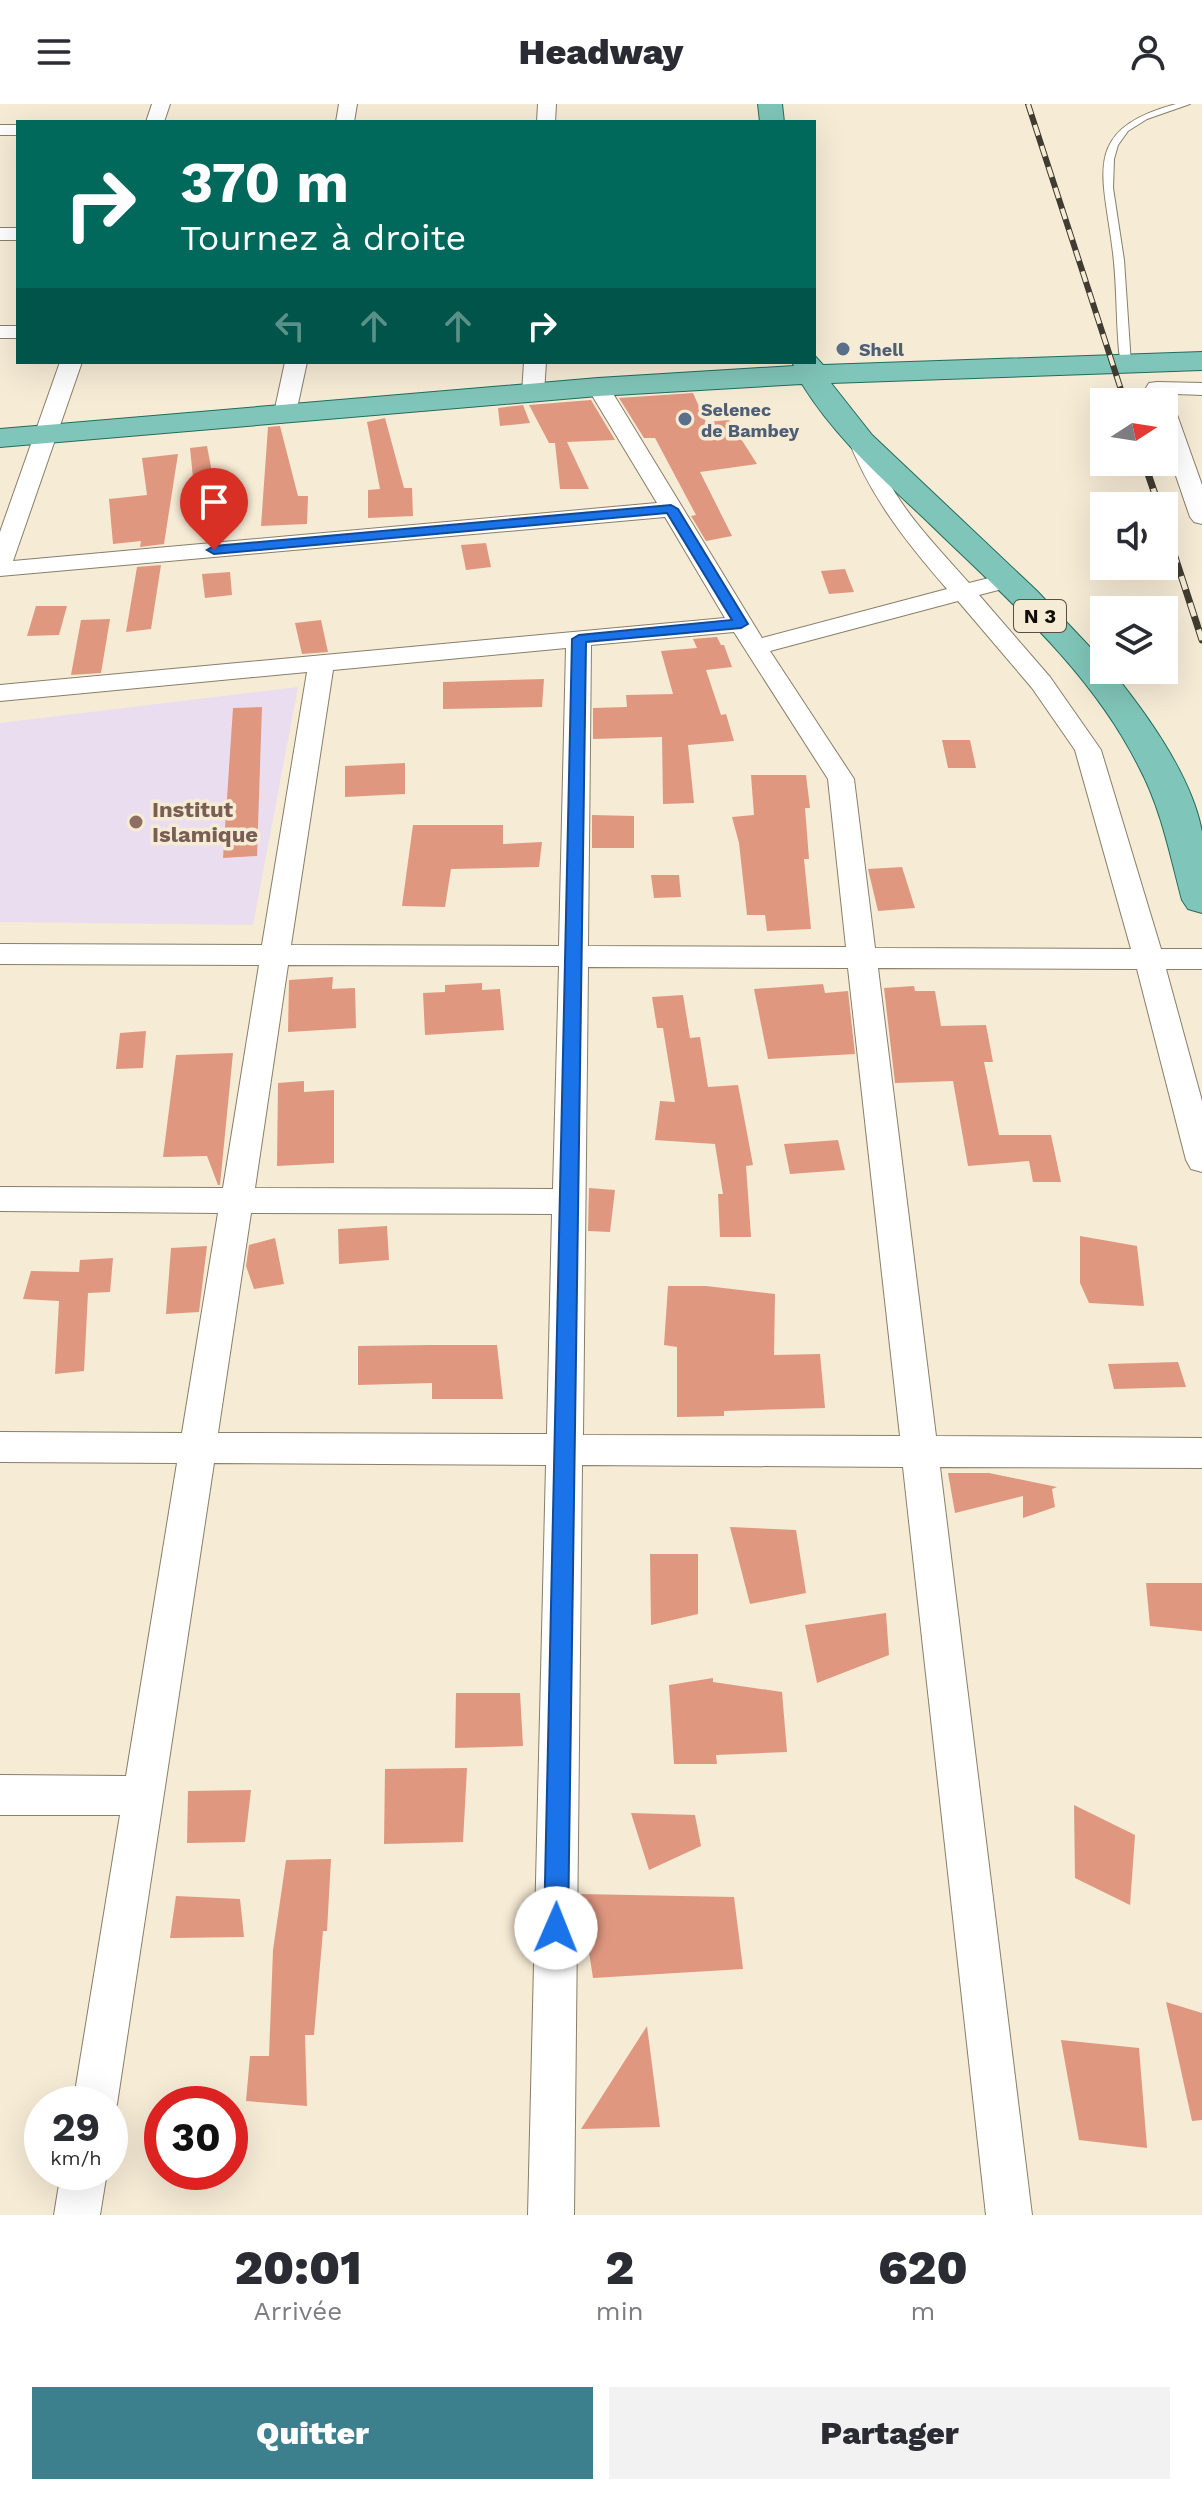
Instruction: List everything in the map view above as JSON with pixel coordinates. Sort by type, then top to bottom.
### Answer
[{"type":"main road","points":[[0,438],[809,368],[1151,385],[1202,361]]},
{"type":"main road","name":"N 3","points":[[809,368],[834,409],[858,436],[1112,692],[1138,731],[1176,809],[1202,900]]},
{"type":"street","points":[[70,364],[0,567],[671,509]]},
{"type":"street","points":[[285,413],[296,364]]},
{"type":"street","points":[[533,393],[535,364]]},
{"type":"street","points":[[1202,389],[1151,385],[1202,517]]},
{"type":"street","points":[[598,387],[755,647],[841,779],[1009,2215]]},
{"type":"street","points":[[858,436],[870,472],[894,511],[1027,664],[1088,750],[1149,959],[1202,1160]]},
{"type":"street","points":[[755,647],[1005,581]]},
{"type":"street","points":[[0,693],[741,624]]},
{"type":"street","points":[[551,2215],[579,639]]},
{"type":"street","points":[[98,2086],[321,663]]},
{"type":"street","points":[[0,954],[1202,959]]},
{"type":"street","points":[[0,1199],[569,1202]]},
{"type":"street","points":[[0,1447],[1202,1453]]},
{"type":"street","points":[[0,1795],[143,1796]]},
{"type":"street","points":[[77,2215],[81,2190]]},
{"type":"lane","points":[[1151,385],[1120,325],[1119,258],[1111,220],[1108,173],[1113,143],[1132,124],[1186,104]]},
{"type":"shaded area","name":"Institut Islamique","points":[[298,687],[253,925],[0,922],[0,723]]},
{"type":"building","points":[[693,393],[706,422],[729,420],[757,464],[700,472],[732,536],[706,541],[691,516],[696,515],[655,438],[644,438],[619,398]]},
{"type":"building","points":[[591,400],[615,440],[567,442],[589,489],[560,489],[555,443],[549,443],[529,405]]},
{"type":"building","points":[[523,405],[530,423],[500,426],[498,408]]},
{"type":"building","points":[[385,418],[404,488],[412,488],[413,516],[368,518],[368,490],[380,489],[367,422]]},
{"type":"building","points":[[280,426],[298,496],[308,496],[307,524],[261,526],[268,427]]},
{"type":"building","points":[[207,446],[222,525],[198,527],[190,448]]},
{"type":"building","points":[[178,454],[164,544],[140,547],[141,541],[113,544],[109,499],[147,495],[142,458]]},
{"type":"building","points":[[486,543],[491,567],[466,570],[461,545]]},
{"type":"building","points":[[161,565],[151,629],[126,632],[137,567]]},
{"type":"building","points":[[845,569],[854,592],[829,594],[821,571]]},
{"type":"building","points":[[230,572],[232,595],[205,598],[202,574]]},
{"type":"building","points":[[36,606],[67,606],[59,635],[27,636]]},
{"type":"building","points":[[110,619],[101,673],[71,675],[81,620]]},
{"type":"building","points":[[321,620],[328,652],[302,654],[295,623]]},
{"type":"building","points":[[717,637],[724,645],[732,667],[706,670],[721,715],[726,714],[734,741],[688,745],[694,803],[663,804],[662,737],[593,739],[593,708],[627,707],[626,695],[673,694],[661,651],[697,648],[693,639]]},
{"type":"building","points":[[544,679],[542,707],[443,709],[443,682]]},
{"type":"building","points":[[262,707],[257,856],[223,858],[233,708]]},
{"type":"building","points":[[942,740],[970,740],[976,768],[948,768]]},
{"type":"building","points":[[405,763],[405,794],[345,797],[345,766]]},
{"type":"building","points":[[751,775],[806,775],[810,808],[805,808],[809,859],[804,859],[811,929],[767,931],[765,915],[747,915],[739,843],[732,817],[754,815]]},
{"type":"building","points":[[592,815],[634,816],[634,848],[592,848]]},
{"type":"building","points":[[413,825],[503,825],[503,844],[542,842],[539,867],[451,869],[445,907],[402,906]]},
{"type":"building","points":[[902,867],[915,908],[878,911],[868,869]]},
{"type":"building","points":[[651,875],[679,875],[681,897],[654,898]]},
{"type":"building","points":[[333,977],[332,989],[355,988],[356,1028],[288,1032],[289,980]]},
{"type":"building","points":[[482,983],[482,990],[500,989],[504,1030],[425,1035],[423,993],[445,992],[445,985]]},
{"type":"building","points":[[823,984],[825,993],[848,991],[855,1054],[768,1059],[754,989]]},
{"type":"building","points":[[914,986],[915,991],[935,991],[941,1026],[986,1025],[993,1062],[984,1062],[999,1135],[1051,1135],[1061,1182],[1033,1182],[1029,1161],[968,1166],[953,1081],[895,1083],[884,988]]},
{"type":"building","points":[[683,995],[690,1038],[700,1037],[708,1087],[738,1085],[753,1165],[746,1166],[751,1237],[720,1237],[718,1194],[723,1194],[715,1144],[655,1140],[660,1101],[675,1102],[663,1028],[657,1028],[652,997]]},
{"type":"building","points":[[146,1031],[143,1068],[116,1069],[120,1033]]},
{"type":"building","points":[[233,1053],[218,1185],[207,1156],[163,1157],[176,1055]]},
{"type":"building","points":[[304,1081],[304,1092],[334,1090],[334,1163],[277,1166],[278,1083]]},
{"type":"building","points":[[838,1140],[845,1170],[790,1174],[784,1144]]},
{"type":"building","points":[[589,1188],[615,1190],[610,1232],[588,1231]]},
{"type":"building","points":[[387,1226],[389,1260],[339,1264],[338,1229]]},
{"type":"building","points":[[1080,1236],[1137,1246],[1144,1306],[1089,1303],[1080,1283]]},
{"type":"building","points":[[275,1238],[284,1284],[254,1289],[246,1266],[249,1245]]},
{"type":"building","points":[[207,1246],[199,1312],[166,1314],[171,1248]]},
{"type":"building","points":[[113,1258],[110,1292],[88,1293],[84,1371],[55,1374],[59,1301],[23,1299],[31,1271],[79,1272],[80,1260]]},
{"type":"building","points":[[668,1286],[706,1286],[775,1294],[774,1355],[820,1354],[825,1408],[724,1411],[724,1416],[677,1417],[677,1347],[664,1345]]},
{"type":"building","points":[[497,1345],[503,1399],[432,1399],[432,1383],[358,1385],[358,1346]]},
{"type":"building","points":[[1178,1362],[1186,1387],[1114,1389],[1108,1364]]},
{"type":"building","points":[[948,1473],[989,1473],[1057,1487],[1052,1489],[1055,1507],[1023,1518],[1023,1496],[955,1513]]},
{"type":"building","points":[[730,1527],[796,1530],[806,1593],[750,1604]]},
{"type":"building","points":[[650,1554],[698,1554],[698,1614],[651,1625]]},
{"type":"building","points":[[1146,1583],[1202,1583],[1202,1631],[1150,1626]]},
{"type":"building","points":[[886,1613],[889,1655],[817,1683],[805,1625]]},
{"type":"building","points":[[713,1678],[713,1682],[782,1692],[787,1752],[716,1755],[717,1764],[674,1764],[669,1685]]},
{"type":"building","points":[[456,1693],[520,1693],[523,1746],[455,1748]]},
{"type":"building","points":[[467,1768],[463,1842],[384,1844],[385,1769]]},
{"type":"building","points":[[251,1790],[245,1842],[187,1843],[188,1791]]},
{"type":"building","points":[[1074,1805],[1135,1835],[1130,1905],[1075,1878]]},
{"type":"building","points":[[631,1813],[695,1815],[701,1846],[649,1870]]},
{"type":"building","points":[[331,1859],[327,1931],[323,1931],[314,2035],[305,2035],[307,2106],[248,2101],[250,2056],[269,2056],[273,1950],[286,1860]]},
{"type":"building","points":[[580,1894],[734,1897],[743,1969],[593,1978]]},
{"type":"building","points":[[176,1896],[240,1899],[244,1937],[170,1938]]},
{"type":"building","points":[[1166,2002],[1202,2013],[1202,2120],[1192,2121]]},
{"type":"building","points":[[647,2026],[660,2127],[581,2129]]},
{"type":"building","points":[[1061,2040],[1139,2048],[1147,2148],[1079,2140]]},
{"type":"railway","points":[[1028,104],[1120,388]]},
{"type":"railway","points":[[1149,476],[1154,492]]},
{"type":"railway","points":[[1178,566],[1202,640]]},
{"type":"place","name":"Shell","points":[[843,349]]},
{"type":"place","name":"Selenec de Bambey","points":[[685,419]]},
{"type":"place","name":"Institut Islamique","points":[[136,822]]},
{"type":"route","points":[[214,550],[671,509],[741,624],[579,639],[556,1928]]}]
